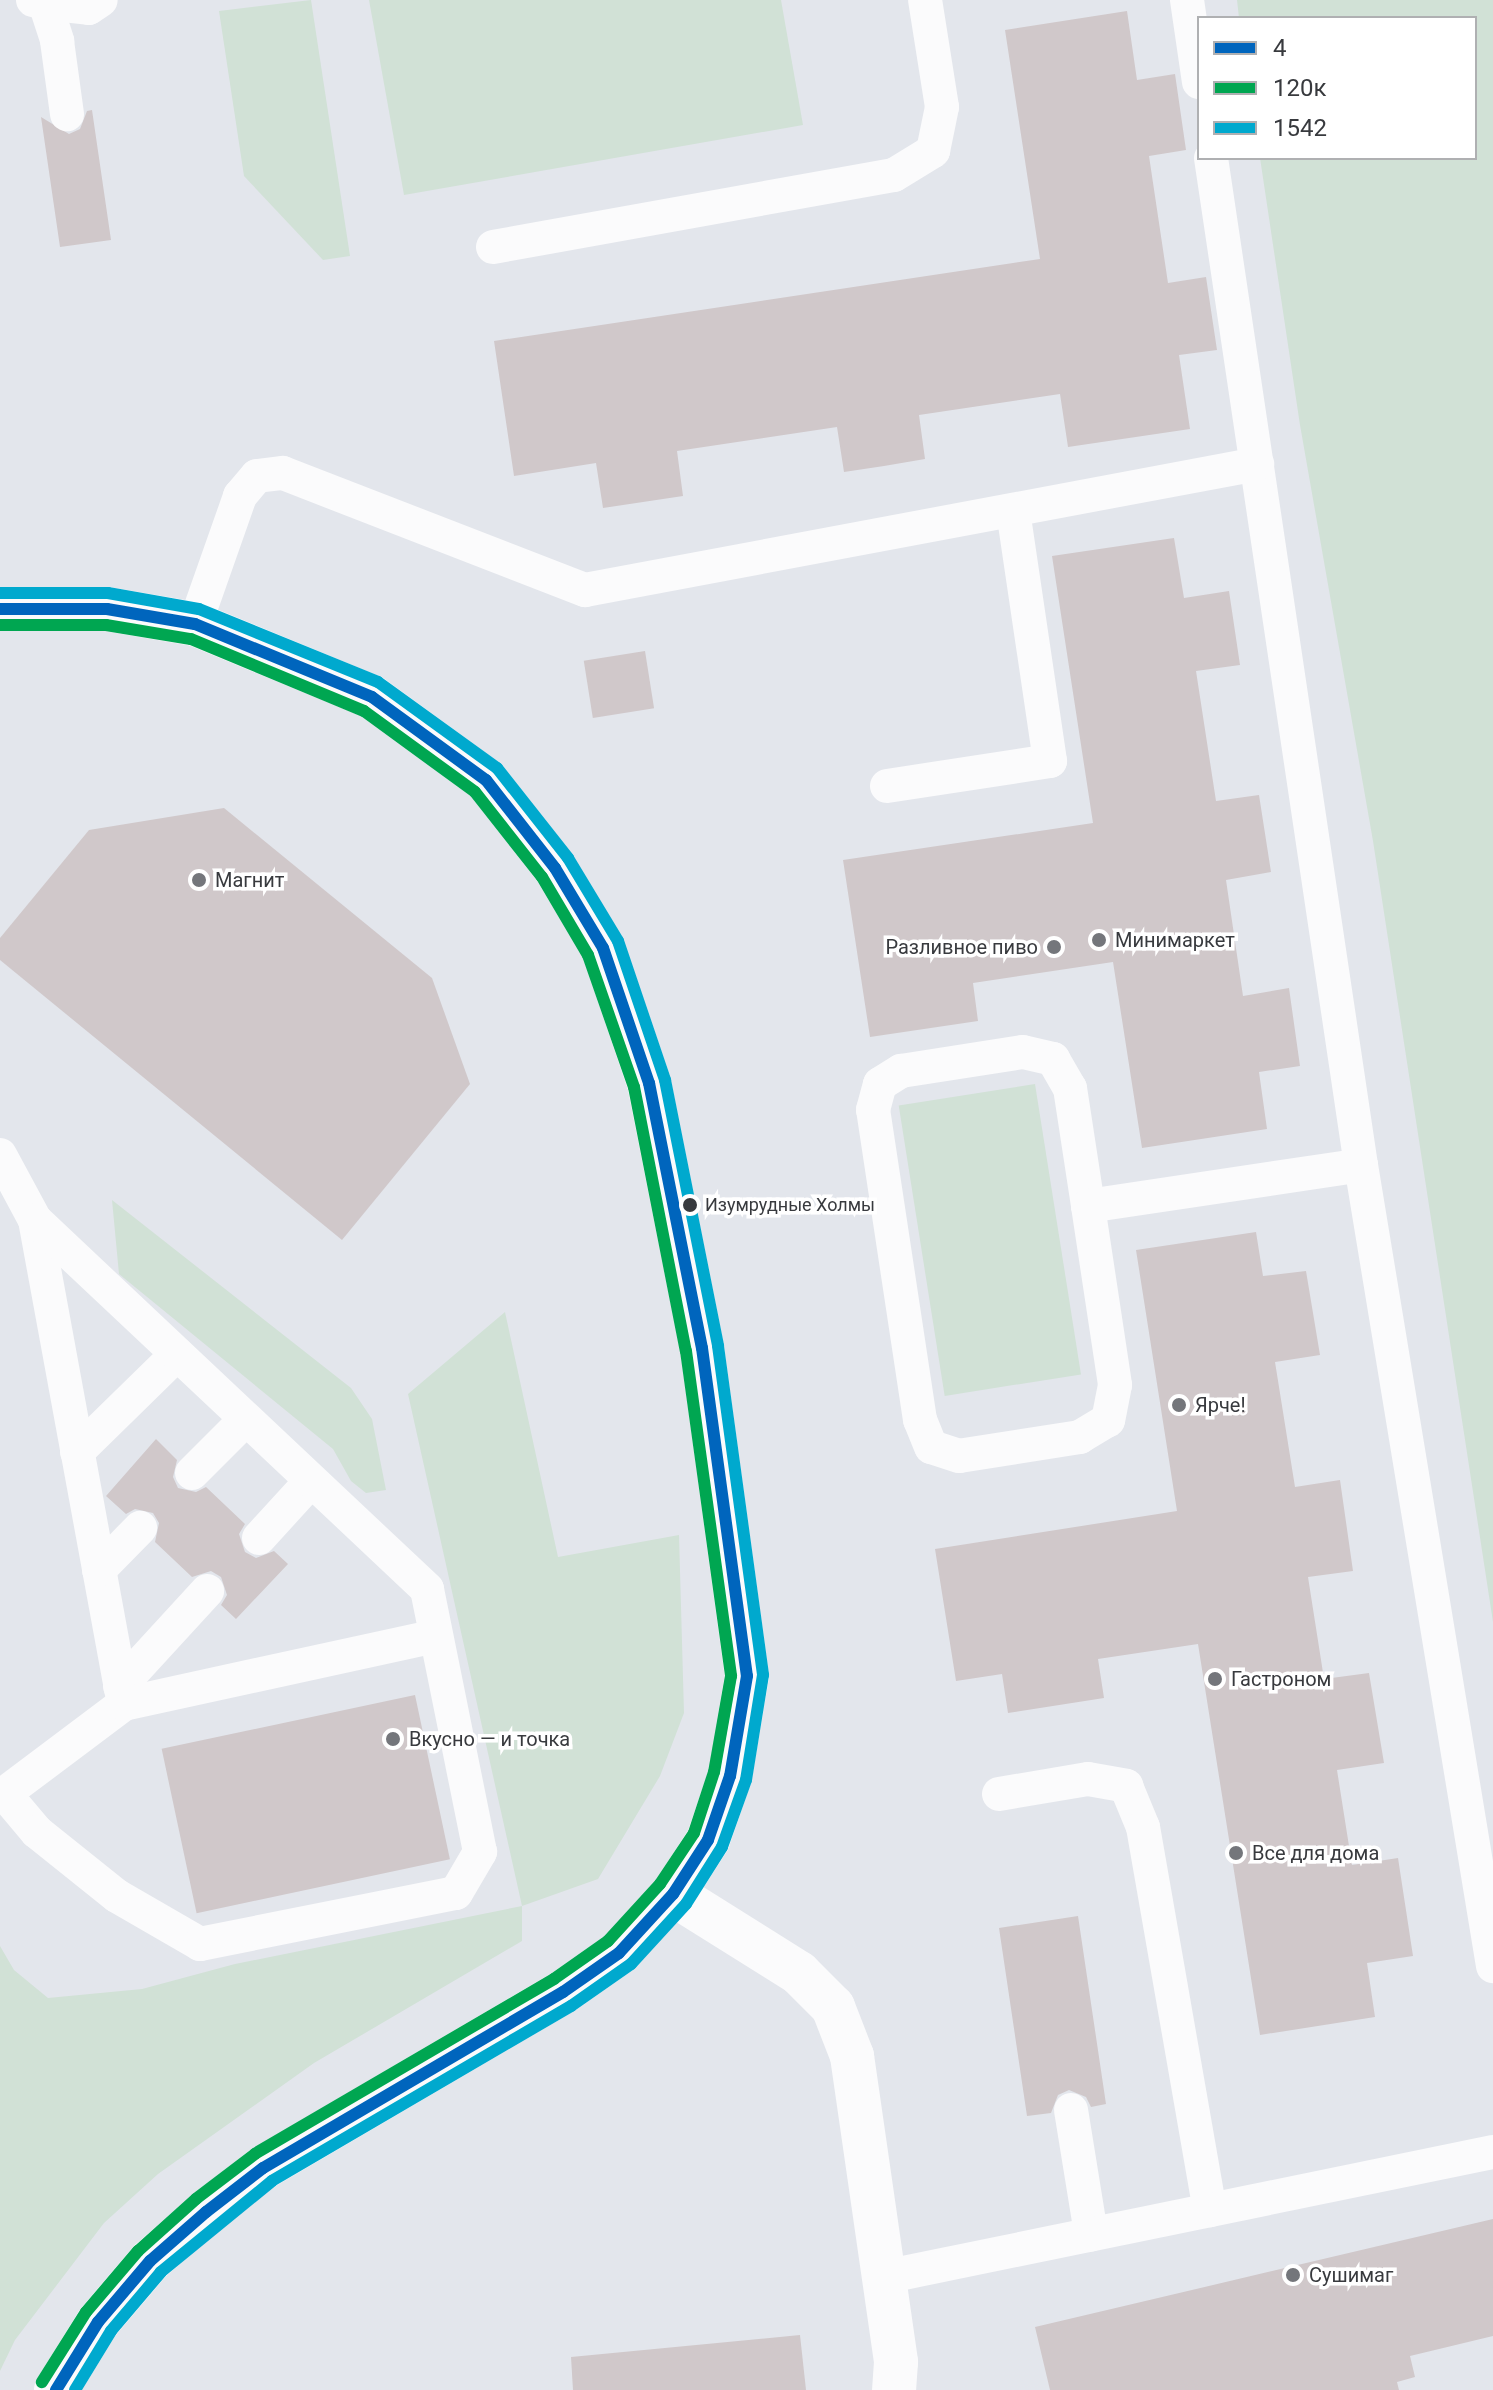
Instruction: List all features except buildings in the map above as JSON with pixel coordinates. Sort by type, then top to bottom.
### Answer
[{"type":"street","points":[[0,609],[107,609],[195,624],[372,697],[486,780],[555,868],[603,948],[649,1083],[702,1348],[747,1676],[730,1776],[708,1840],[673,1894],[619,1953],[563,1992],[263,2168],[206,2212],[150,2261],[98,2322],[56,2390]]},
{"type":"street","points":[[673,1894],[799,1973],[833,2007],[852,2056],[896,2362],[894,2390]]},
{"type":"lane","points":[[67,114],[39,2],[89,8],[101,0]]},
{"type":"lane","points":[[493,247],[894,175],[933,151],[942,107],[925,0]]},
{"type":"lane","points":[[1187,0],[1197,68]]},
{"type":"lane","points":[[1211,160],[1361,1165],[1493,1966]]},
{"type":"lane","points":[[195,624],[240,496],[257,476],[283,473],[585,590],[1257,464]]},
{"type":"lane","points":[[887,786],[1050,761],[1013,511]]},
{"type":"lane","points":[[1023,1052],[1053,1059],[1070,1088],[1088,1206],[1115,1385],[1108,1420],[1080,1437],[959,1456],[931,1447],[920,1420],[873,1110],[880,1084],[901,1071],[1023,1052]]},
{"type":"lane","points":[[0,1155],[35,1220],[122,1695]]},
{"type":"lane","points":[[1088,1206],[1361,1165]]},
{"type":"lane","points":[[35,1220],[427,1589],[480,1852],[456,1893],[200,1944],[117,1896],[37,1832],[2,1795],[122,1695],[207,1591]]},
{"type":"lane","points":[[77,1452],[177,1354]]},
{"type":"lane","points":[[192,1473],[246,1419]]},
{"type":"lane","points":[[259,1538],[311,1481]]},
{"type":"lane","points":[[99,1570],[140,1528]]},
{"type":"lane","points":[[122,1695],[435,1636]]},
{"type":"lane","points":[[999,1794],[1088,1779],[1126,1786],[1143,1827],[1210,2210]]},
{"type":"lane","points":[[1071,2110],[1091,2234]]},
{"type":"lane","points":[[884,2277],[1493,2152]]},
{"type":"green space","points":[[311,0],[350,256],[323,260],[244,176],[219,11]]},
{"type":"green space","points":[[369,0],[781,0],[803,125],[404,195]]},
{"type":"green space","points":[[1237,0],[1493,0],[1493,1622],[1373,841],[1300,425],[1260,160],[1477,160],[1477,16],[1239,16]]},
{"type":"green space","points":[[1035,1084],[1081,1374],[945,1396],[899,1106]]},
{"type":"green space","points":[[112,1200],[351,1388],[372,1419],[386,1490],[366,1493],[351,1481],[333,1449],[119,1274]]},
{"type":"green space","points":[[505,1312],[558,1557],[679,1535],[684,1713],[660,1776],[598,1879],[522,1906],[408,1394]]},
{"type":"green space","points":[[522,1906],[522,1941],[314,2063],[158,2174],[104,2223],[15,2340],[0,2371],[0,1946],[14,1970],[48,1998],[142,1989],[235,1964]]},
{"type":"transit line","name":"1542","points":[[0,593],[108,593],[199,609],[378,682],[497,768],[568,858],[618,941],[665,1080],[718,1346],[763,1675],[746,1780],[722,1847],[686,1904],[631,1964],[571,2006],[272,2181],[161,2272],[111,2331],[75,2390]]},
{"type":"transit line","name":"4","points":[[0,609],[107,609],[195,624],[372,697],[486,780],[555,868],[603,948],[649,1083],[702,1348],[747,1676],[730,1776],[708,1840],[673,1894],[619,1953],[563,1992],[263,2168],[206,2212],[150,2261],[98,2322],[56,2390]]},
{"type":"transit line","name":"120к","points":[[0,625],[106,625],[191,639],[364,711],[475,792],[542,877],[588,955],[634,1087],[686,1351],[731,1676],[714,1772],[694,1833],[660,1884],[608,1941],[554,1979],[255,2154],[196,2199],[138,2251],[86,2312],[42,2382]]},
{"type":"place","name":"Магнит","points":[[199,880]]},
{"type":"place","name":"Минимаркет","points":[[1099,940]]},
{"type":"place","name":"Разливное пиво","points":[[1054,947]]},
{"type":"place","name":"Изумрудные Холмы","points":[[690,1205]]},
{"type":"place","name":"Ярче!","points":[[1179,1405]]},
{"type":"place","name":"Гастроном","points":[[1215,1679]]},
{"type":"place","name":"Вкусно — и точка","points":[[393,1739]]},
{"type":"place","name":"Все для дома","points":[[1236,1853]]},
{"type":"place","name":"Сушимаг","points":[[1293,2275]]}]
